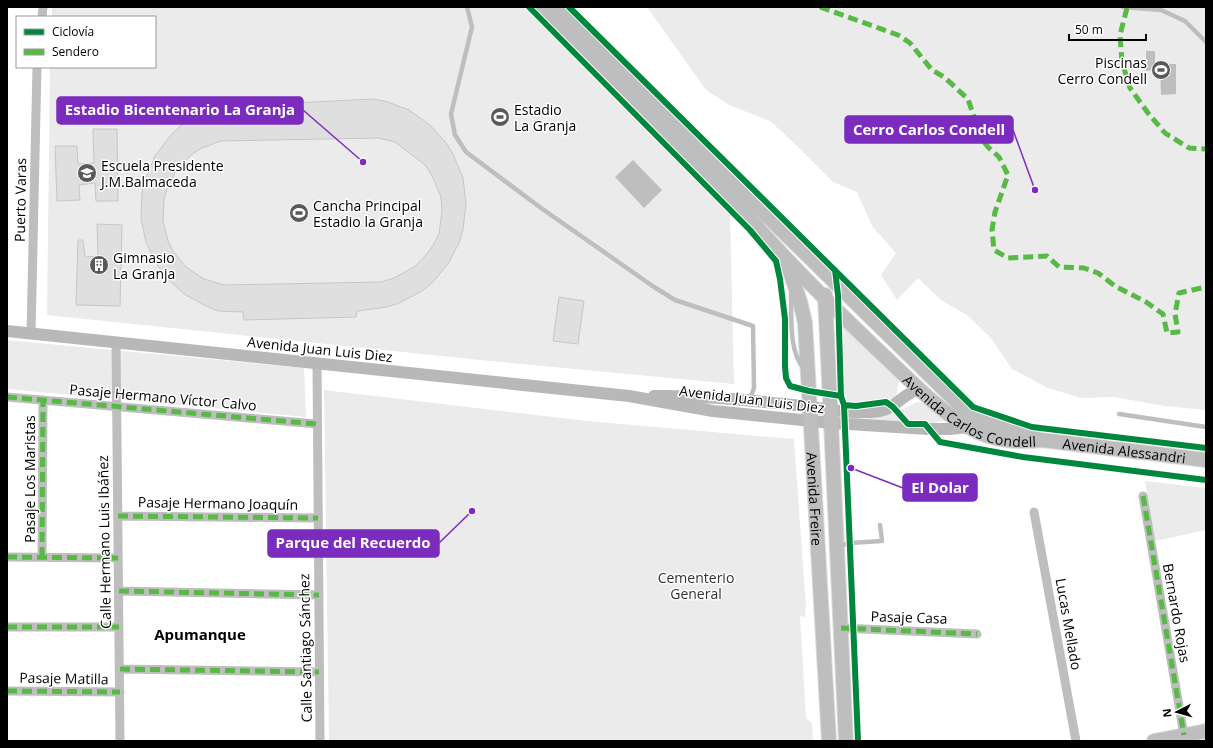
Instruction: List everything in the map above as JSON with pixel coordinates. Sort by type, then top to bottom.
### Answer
[{"type":"main road","name":"Avenida Carlos Condell","points":[[538,7],[693,160],[786,259],[919,389],[949,414],[968,427],[987,435],[1003,439],[1026,441],[1042,440]]},
{"type":"main road","name":"Avenida Carlos Condell","points":[[554,7],[961,406],[978,417],[996,425],[1026,433],[1042,440]]},
{"type":"main road","name":"Avenida Freire","points":[[786,259],[804,317],[829,741]]},
{"type":"main road","name":"Avenida Freire","points":[[820,269],[826,299],[846,741]]},
{"type":"main road","name":"Avenida Juan Luis Diez","points":[[7,331],[629,396],[713,411],[810,414],[928,428],[968,427]]},
{"type":"main road","points":[[919,389],[932,388],[946,391]]},
{"type":"main road","name":"Avenida Juan Luis Diez","points":[[831,416],[881,411],[893,407],[913,391],[919,389]]},
{"type":"main road","name":"Avenida Juan Luis Diez","points":[[629,396],[692,396],[749,400],[810,414]]},
{"type":"main road","name":"Avenida Alessandri","points":[[1042,440],[1206,460]]},
{"type":"main road","points":[[1154,741],[1206,731]]},
{"type":"street","name":"Puerto Varas","points":[[31,334],[37,68]]},
{"type":"street","name":"Calle Hermano Luis Ibáñez","points":[[116,342],[120,741]]},
{"type":"street","name":"Calle Santiago Sánchez","points":[[317,363],[320,741]]},
{"type":"street","name":"Pasaje Hermano Víctor Calvo","points":[[7,397],[317,424]]},
{"type":"street","name":"Pasaje Los Maristas","points":[[42,557],[43,400]]},
{"type":"street","name":"Bernardo Rojas","points":[[1143,496],[1184,735]]},
{"type":"street","name":"Lucas Mellado","points":[[1034,512],[1076,741]]},
{"type":"street","name":"Pasaje Hermano Joaquín","points":[[118,516],[318,518]]},
{"type":"street","points":[[7,557],[118,558]]},
{"type":"street","points":[[119,591],[318,596]]},
{"type":"street","points":[[7,627],[119,627]]},
{"type":"street","name":"Pasaje Casa","points":[[841,628],[977,634]]},
{"type":"street","points":[[120,669],[319,672]]},
{"type":"street","name":"Pasaje Matilla","points":[[7,691],[120,692]]},
{"type":"lane","points":[[467,7],[472,27],[451,114],[455,135],[462,147],[466,152],[540,208],[675,300],[753,326],[754,388],[749,400]]},
{"type":"lane","points":[[1123,7],[1161,10],[1185,21],[1206,42]]},
{"type":"lane","points":[[1119,414],[1206,427]]},
{"type":"lane","points":[[837,546],[849,543],[882,541],[880,525]]},
{"type":"green space","points":[[52,7],[524,7],[627,109],[730,215],[734,384],[480,360],[47,315],[50,68],[156,68],[156,16],[52,16]]},
{"type":"green space","points":[[647,7],[1206,7],[1206,410],[1165,406],[1113,397],[1081,398],[1048,388],[1012,369],[990,337],[967,315],[941,300],[918,278],[897,300],[881,275],[896,253],[872,226],[857,192],[833,182],[770,121],[729,105],[706,90]]},
{"type":"green space","points":[[835,317],[900,376],[896,398],[846,404],[839,400]]},
{"type":"green space","points":[[7,340],[304,368],[306,417],[7,389]]},
{"type":"green space","name":"Cementerio General","points":[[324,390],[587,421],[794,439],[806,607],[805,617],[800,616],[806,718],[812,723],[813,741],[329,741]]},
{"type":"green space","points":[[917,402],[924,404],[944,421],[933,423],[868,421],[865,419],[895,413]]},
{"type":"green space","points":[[1145,481],[1206,488],[1206,530],[1155,541]]},
{"type":"shaded area","points":[[1146,51],[1155,51],[1155,70],[1146,71]]},
{"type":"shaded area","points":[[1160,64],[1176,64],[1176,94],[1161,95]]},
{"type":"shaded area","points":[[633,160],[662,190],[644,208],[615,177]]},
{"type":"building","points":[[372,99],[385,101],[409,110],[430,125],[447,144],[463,178],[466,204],[463,229],[460,241],[448,264],[432,283],[422,291],[399,303],[387,307],[357,311],[356,317],[244,320],[243,312],[218,311],[184,294],[165,276],[146,243],[141,218],[142,192],[145,180],[155,156],[171,135],[180,126],[203,112],[215,107]],"holes":[[[378,138],[395,142],[425,165],[433,178],[441,197],[442,210],[439,234],[432,247],[414,267],[394,278],[381,282],[224,285],[204,279],[186,267],[173,251],[168,241],[163,221],[164,199],[167,189],[176,170],[191,155],[200,149],[220,141]]]},
{"type":"building","name":"Escuela Presidente J.M.Balmaceda","points":[[93,129],[117,129],[118,201],[96,201],[95,183],[79,185],[80,200],[57,201],[55,146],[77,146],[78,164],[94,163]]},
{"type":"building","name":"Gimnasio La Granja","points":[[97,224],[122,225],[120,306],[76,305],[78,240],[83,240],[85,257],[98,256]]},
{"type":"building","points":[[559,297],[584,301],[578,344],[553,341]]},
{"type":"marked path","points":[[820,7],[898,35],[910,43],[932,70],[944,77],[968,99],[981,138],[999,157],[1008,175],[995,212],[992,230],[994,250],[1008,258],[1047,256],[1059,267],[1084,268],[1098,273],[1115,286],[1146,302],[1163,314],[1167,333],[1178,332],[1175,314],[1179,293],[1206,287]]},
{"type":"marked path","points":[[1127,8],[1120,35],[1122,62],[1130,88],[1165,133],[1189,148],[1206,149]]},
{"type":"marked path","points":[[7,397],[317,424]]},
{"type":"marked path","points":[[42,557],[43,400]]},
{"type":"marked path","points":[[1143,496],[1184,735]]},
{"type":"marked path","points":[[118,516],[318,518]]},
{"type":"marked path","points":[[7,557],[118,558]]},
{"type":"marked path","points":[[119,591],[319,595]]},
{"type":"marked path","points":[[7,627],[119,627]]},
{"type":"marked path","points":[[841,628],[977,634]]},
{"type":"marked path","points":[[120,669],[319,672]]},
{"type":"marked path","points":[[7,691],[120,692]]},
{"type":"cycle path","points":[[529,7],[750,230],[776,261],[785,319],[786,378],[790,386],[809,391],[841,396],[844,405],[856,406],[886,402],[893,407],[908,424],[925,424],[940,442],[1023,457],[1206,480]]},
{"type":"cycle path","points":[[569,7],[973,407],[1032,427],[1206,448]]},
{"type":"cycle path","points":[[835,270],[838,295],[841,396]]},
{"type":"cycle path","points":[[844,405],[858,741]]},
{"type":"place","name":"Piscinas Cerro Condell","points":[[1161,70]]},
{"type":"place","name":"Estadio La Granja","points":[[500,117]]},
{"type":"place","name":"Estadio Bicentenario La Granja","points":[[363,162]]},
{"type":"place","name":"Escuela Presidente J.M.Balmaceda","points":[[87,173]]},
{"type":"place","name":"Cerro Carlos Condell","points":[[1035,190]]},
{"type":"place","name":"Cancha Principal Estadio la Granja","points":[[299,213]]},
{"type":"place","name":"Gimnasio La Granja","points":[[99,265]]},
{"type":"place","name":"El Dolar","points":[[851,468]]},
{"type":"place","name":"Parque del Recuerdo","points":[[472,511]]},
{"type":"district","name":"Apumanque","points":[[200,634]]}]
